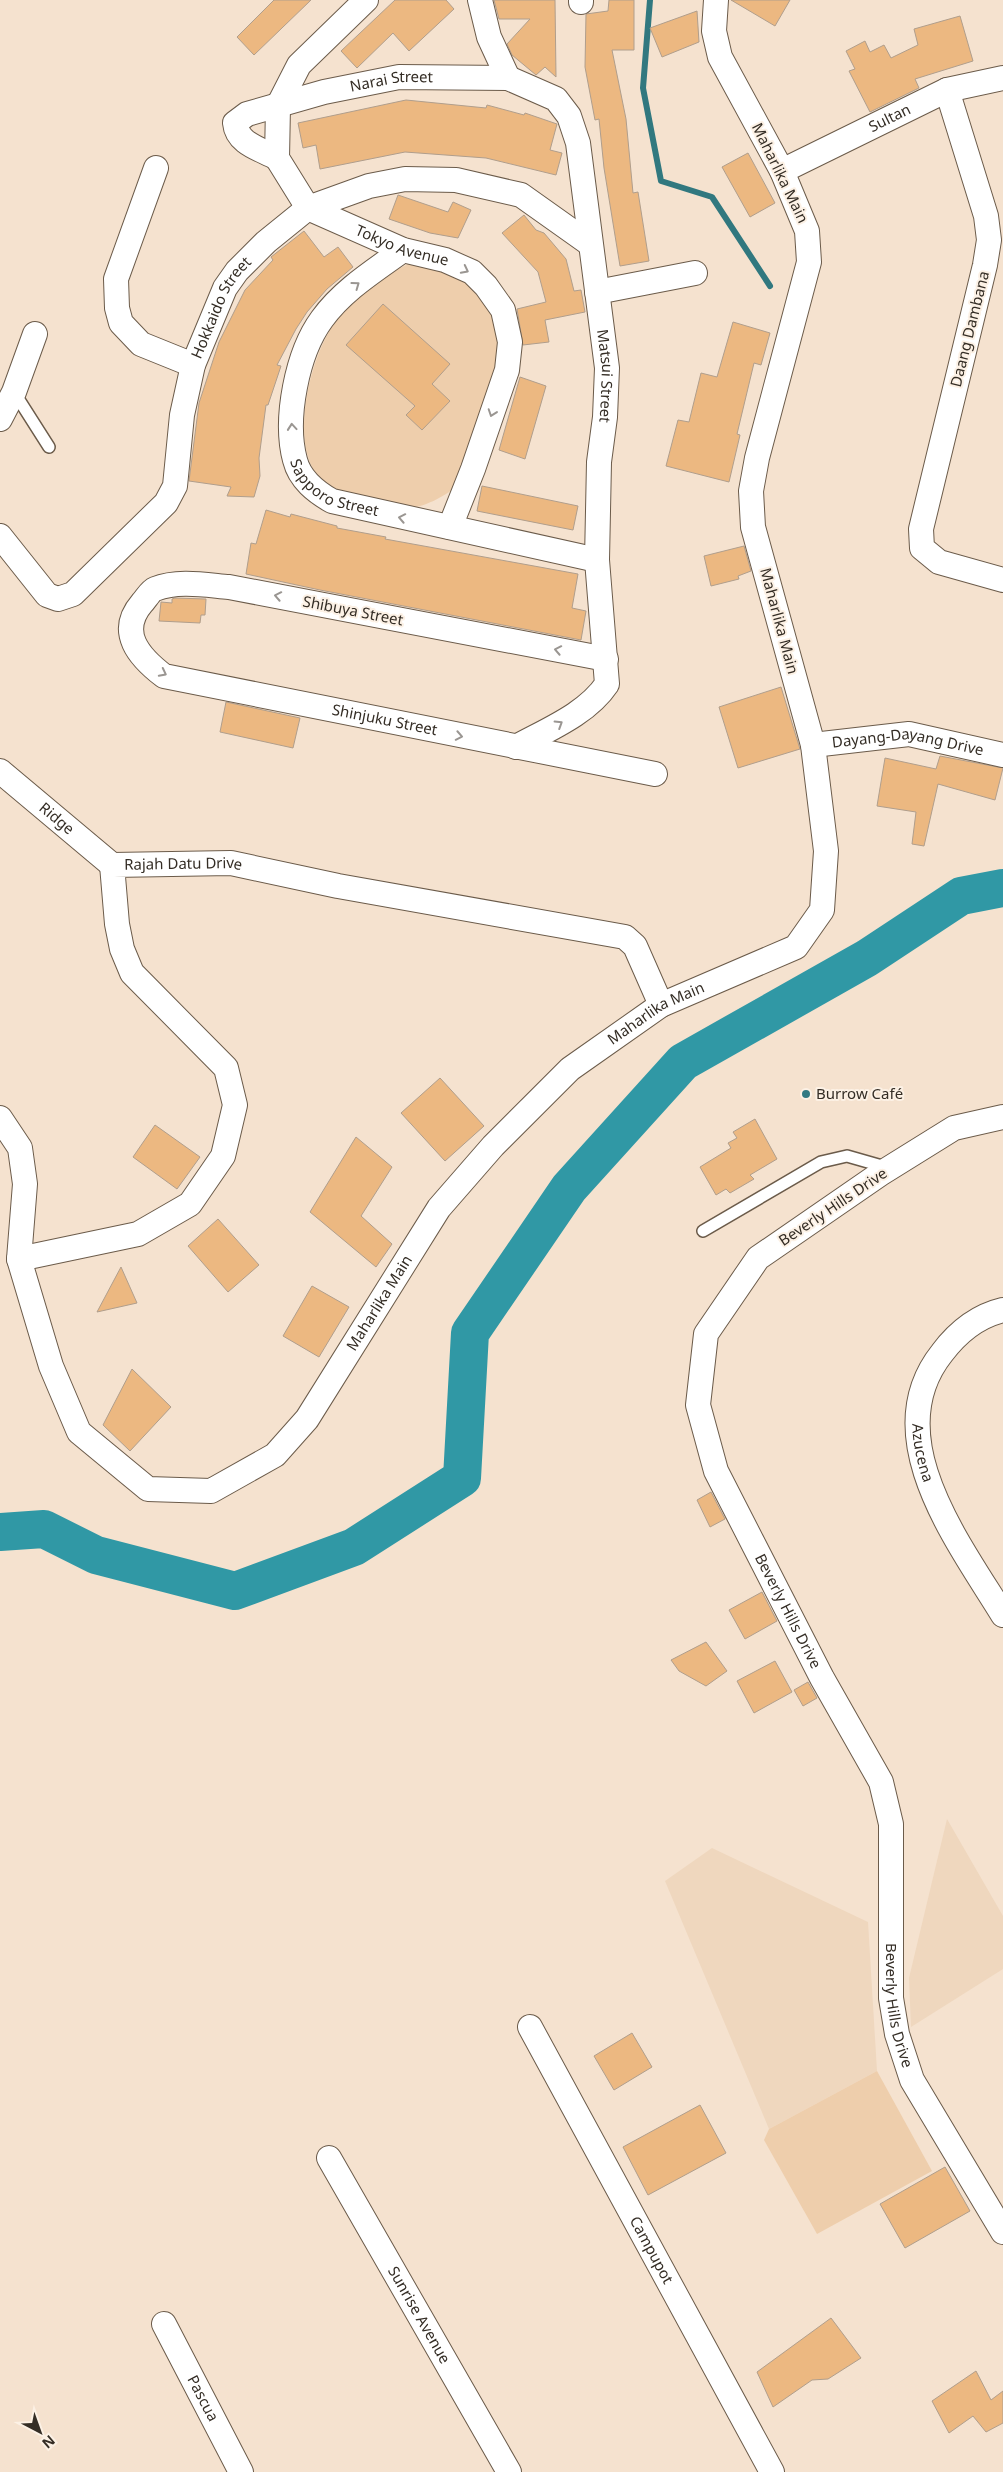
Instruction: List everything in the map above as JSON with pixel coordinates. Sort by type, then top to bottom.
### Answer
[{"type":"street","points":[[308,208],[277,158],[278,106],[299,65],[366,0]]},
{"type":"street","points":[[480,0],[489,37],[508,78]]},
{"type":"street","name":"Maharlika Main","points":[[0,1118],[20,1148],[25,1184],[19,1259],[51,1366],[79,1432],[148,1490],[211,1491],[275,1455],[307,1419],[439,1208],[493,1146],[570,1069],[662,1005],[796,947],[822,910],[826,851],[813,745],[753,527],[752,491],[757,458],[809,262],[807,231],[782,171],[720,57],[714,31],[716,0]]},
{"type":"street","name":"Narai Street","points":[[277,158],[242,140],[236,132],[235,123],[247,114],[324,92],[399,77],[508,78]]},
{"type":"street","name":"Matsui Street","points":[[508,78],[556,99],[569,116],[578,144],[607,368],[599,462],[597,560],[607,684],[599,696],[553,727],[516,747]]},
{"type":"street","name":"Sultan","points":[[782,171],[947,90],[1003,78]]},
{"type":"street","name":"Daang Dambana","points":[[947,90],[986,216],[989,240],[985,265],[921,529],[922,548],[939,562],[1003,580]]},
{"type":"street","points":[[156,168],[116,279],[117,308],[121,323],[141,344],[192,365]]},
{"type":"street","name":"Hokkaido Street","points":[[0,536],[47,595],[58,599],[72,594],[166,503],[175,486],[182,415],[192,365],[225,288],[237,271],[266,242],[308,208],[369,186],[396,181],[456,180],[521,195],[590,244]]},
{"type":"street","name":"Tokyo Avenue","points":[[308,208],[402,250],[445,260],[472,272],[486,286],[503,310],[510,342],[507,370],[473,469],[450,527]]},
{"type":"street","name":"Sapporo Street","points":[[402,250],[340,296],[321,320],[304,350],[296,384],[291,420],[295,461],[313,491],[332,501],[597,560]]},
{"type":"street","points":[[597,292],[695,273]]},
{"type":"street","points":[[0,419],[14,392],[35,334]]},
{"type":"street","name":"Shibuya Street","points":[[132,638],[133,614],[154,590],[187,583],[229,587],[606,659]]},
{"type":"street","name":"Shinjuku Street","points":[[132,638],[145,662],[164,676],[655,774]]},
{"type":"street","name":"Dayang-Dayang Drive","points":[[813,745],[909,734],[1003,755]]},
{"type":"street","name":"Ridge","points":[[0,771],[112,865]]},
{"type":"street","name":"Rajah Datu Drive","points":[[19,1259],[138,1234],[190,1204],[223,1156],[235,1105],[226,1068],[132,973],[122,949],[117,924],[112,865],[231,863],[338,886],[625,937],[635,946],[662,1005]]},
{"type":"street","name":"Beverly Hills Drive","points":[[1003,1117],[954,1128],[889,1168],[758,1258],[706,1334],[698,1405],[716,1471],[822,1678],[881,1782],[890,1824],[890,1998],[897,2034],[912,2080],[1003,2232]]},
{"type":"street","name":"Azucena","points":[[1003,1310],[975,1322],[954,1337],[938,1358],[925,1379],[917,1427],[923,1462],[930,1486],[944,1518],[1003,1615]]},
{"type":"street","name":"Campupot","points":[[530,2027],[772,2472]]},
{"type":"street","name":"Sunrise Avenue","points":[[329,2158],[509,2472]]},
{"type":"street","name":"Pascua","points":[[164,2324],[242,2472]]},
{"type":"lane","points":[[14,392],[49,447]]},
{"type":"lane","points":[[703,1231],[821,1162],[847,1156],[889,1168]]},
{"type":"shaded area","points":[[418,260],[465,282],[493,313],[500,340],[501,363],[456,487],[434,501],[408,508],[340,490],[322,480],[311,465],[306,445],[304,423],[306,398],[319,352],[339,317],[356,299],[375,284],[396,270]]},
{"type":"shaded area","points":[[947,1819],[1003,1916],[1003,1969],[911,2027],[909,1978]]},
{"type":"shaded area","points":[[712,1848],[868,1922],[877,2071],[769,2129],[665,1881]]},
{"type":"shaded area","points":[[877,2071],[932,2171],[817,2234],[764,2140],[769,2129]]},
{"type":"building","points":[[274,0],[311,0],[254,55],[237,37]]},
{"type":"building","points":[[395,0],[446,0],[454,9],[409,51],[393,33],[357,68],[341,51]]},
{"type":"building","points":[[494,0],[555,0],[556,77],[545,67],[536,75],[512,55],[507,44],[530,19],[499,19]]},
{"type":"building","points":[[609,0],[634,0],[634,50],[612,50],[626,119],[633,193],[638,192],[649,261],[620,266],[604,168],[599,119],[595,120],[585,67],[586,14],[608,11]]},
{"type":"building","points":[[731,0],[790,0],[775,26]]},
{"type":"building","points":[[697,11],[699,42],[662,57],[650,28]]},
{"type":"building","points":[[960,16],[973,61],[915,79],[919,88],[870,112],[849,71],[855,69],[846,51],[865,41],[870,52],[884,45],[891,58],[918,45],[914,29]]},
{"type":"building","points":[[406,100],[486,108],[487,105],[524,115],[525,113],[557,124],[550,150],[562,153],[556,175],[486,158],[405,152],[320,169],[316,145],[303,148],[298,123]]},
{"type":"building","points":[[748,153],[775,203],[750,217],[722,167]]},
{"type":"building","points":[[398,195],[448,212],[453,202],[471,210],[458,238],[430,233],[389,219]]},
{"type":"building","points":[[524,215],[536,230],[544,233],[566,259],[574,291],[581,290],[585,312],[545,320],[549,342],[523,345],[517,309],[546,302],[538,272],[502,233]]},
{"type":"building","points":[[304,231],[324,257],[338,247],[353,267],[327,289],[307,312],[277,365],[281,366],[268,405],[266,405],[259,458],[260,476],[254,497],[227,496],[231,487],[189,481],[199,403],[219,342],[245,290],[273,260],[271,257]]},
{"type":"building","points":[[383,304],[450,364],[432,384],[450,401],[422,430],[406,415],[415,406],[346,345]]},
{"type":"building","points":[[733,322],[770,333],[761,365],[754,363],[737,434],[740,435],[729,482],[666,466],[678,420],[689,422],[701,373],[717,377]]},
{"type":"building","points":[[520,377],[546,386],[525,459],[499,450]]},
{"type":"building","points":[[482,486],[578,506],[573,530],[477,511]]},
{"type":"building","points":[[266,510],[290,517],[291,514],[337,526],[337,528],[386,537],[385,539],[578,574],[572,608],[586,611],[581,640],[246,574],[251,543],[256,544]]},
{"type":"building","points":[[744,546],[751,571],[738,576],[739,579],[711,586],[704,556]]},
{"type":"building","points":[[172,599],[206,599],[205,615],[201,615],[200,623],[159,621],[161,602],[172,603]]},
{"type":"building","points":[[781,687],[800,749],[738,768],[719,707]]},
{"type":"building","points":[[226,702],[300,718],[293,748],[220,732]]},
{"type":"building","points":[[940,756],[1003,768],[995,800],[938,784],[924,846],[912,844],[916,812],[877,806],[885,758],[936,769]]},
{"type":"building","points":[[440,1078],[484,1126],[445,1161],[401,1113]]},
{"type":"building","points":[[755,1119],[777,1159],[750,1175],[754,1179],[730,1193],[726,1189],[716,1195],[700,1167],[731,1148],[728,1143],[737,1138],[733,1132]]},
{"type":"building","points":[[155,1125],[200,1157],[177,1189],[133,1157]]},
{"type":"building","points":[[356,1137],[392,1167],[361,1216],[392,1244],[376,1267],[310,1212]]},
{"type":"building","points":[[218,1219],[259,1265],[228,1292],[188,1246]]},
{"type":"building","points":[[121,1267],[137,1303],[97,1312]]},
{"type":"building","points":[[312,1286],[349,1307],[319,1357],[283,1336]]},
{"type":"building","points":[[132,1369],[171,1407],[130,1451],[103,1425]]},
{"type":"building","points":[[711,1492],[725,1519],[710,1527],[697,1500]]},
{"type":"building","points":[[762,1592],[777,1621],[745,1639],[729,1610]]},
{"type":"building","points":[[706,1642],[727,1671],[706,1686],[679,1671],[671,1660]]},
{"type":"building","points":[[775,1661],[792,1692],[754,1713],[737,1681]]},
{"type":"building","points":[[808,1682],[817,1698],[803,1706],[794,1690]]},
{"type":"building","points":[[632,2033],[652,2067],[614,2090],[594,2056]]},
{"type":"building","points":[[700,2105],[726,2153],[648,2195],[623,2147]]},
{"type":"building","points":[[945,2167],[970,2211],[905,2248],[880,2204]]},
{"type":"building","points":[[831,2318],[861,2358],[828,2379],[812,2380],[773,2407],[757,2372]]},
{"type":"building","points":[[976,2371],[991,2400],[1003,2391],[1003,2423],[986,2432],[973,2416],[949,2433],[932,2401]]},
{"type":"waterway","points":[[650,0],[643,88],[661,181],[712,197],[770,286]]},
{"type":"waterway","points":[[0,1532],[44,1529],[96,1555],[235,1591],[354,1547],[462,1478],[470,1333],[569,1188],[683,1062],[867,958],[961,896],[1003,888]]},
{"type":"place","name":"Burrow Café","points":[[806,1094]]}]
